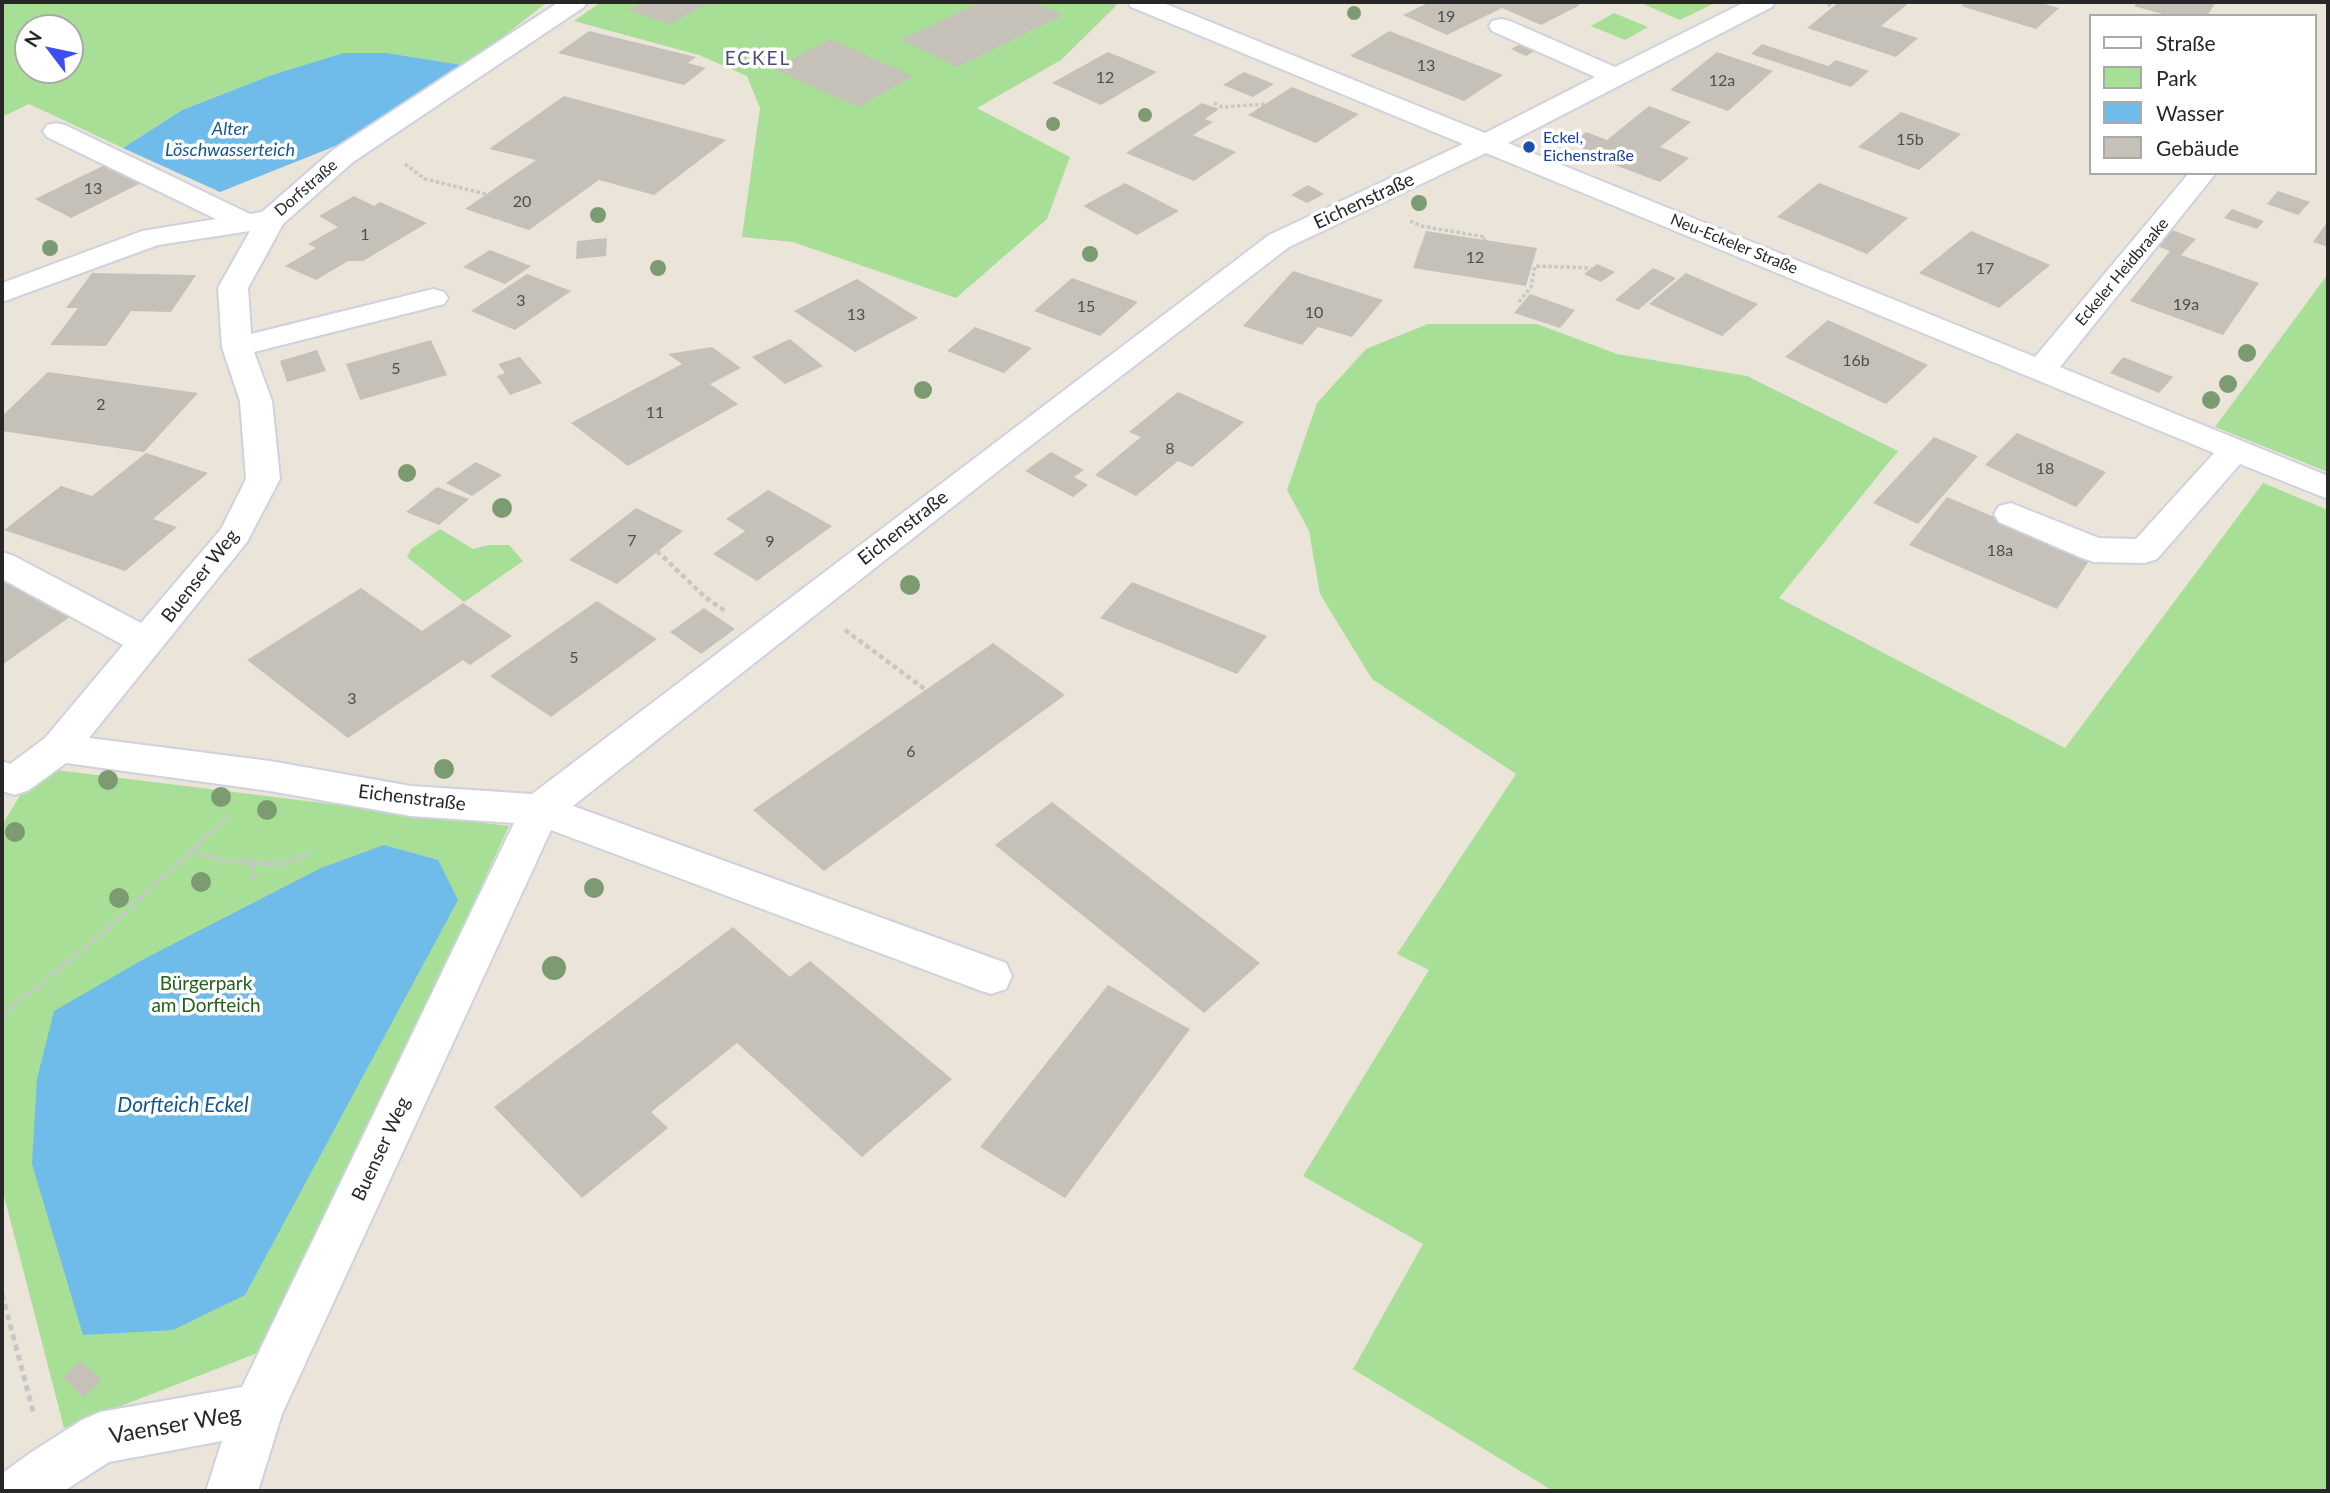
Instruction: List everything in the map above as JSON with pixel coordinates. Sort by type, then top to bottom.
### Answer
[{"type":"street","name":"Dorfstraße","points":[[259,221],[343,156],[575,2]]},
{"type":"street","name":"Neu-Eckeler Straße","points":[[1140,2],[1488,142],[2328,488]]},
{"type":"street","name":"Eichenstraße","points":[[60,748],[270,776],[411,801],[540,810],[1279,241],[1488,142],[1763,2]]},
{"type":"street","points":[[1501,26],[1616,77]]},
{"type":"street","points":[[56,131],[259,221]]},
{"type":"street","name":"Eckeler Heidbraake","points":[[2041,370],[2202,175]]},
{"type":"street","points":[[2,293],[152,237],[259,221]]},
{"type":"street","name":"Buenser Weg","points":[[60,748],[235,534],[263,479],[256,401],[237,347],[233,288],[259,221]]},
{"type":"street","points":[[237,347],[433,298]]},
{"type":"street","points":[[2011,514],[2094,550],[2145,551],[2235,450]]},
{"type":"street","points":[[2,564],[146,642]]},
{"type":"street","points":[[6,786],[60,748]]},
{"type":"street","points":[[540,810],[990,976]]},
{"type":"street","name":"Buenser Weg","points":[[232,1491],[258,1409],[540,810]]},
{"type":"street","name":"Vaenser Weg","points":[[36,1481],[100,1438],[258,1409]]},
{"type":"path","points":[[1822,2],[1833,6]]},
{"type":"path","points":[[1214,103],[1222,107],[1265,104]]},
{"type":"path","points":[[398,158],[425,179],[486,194]]},
{"type":"path","points":[[1370,198],[1421,226],[1485,237],[1484,240]]},
{"type":"path","points":[[1520,302],[1531,288],[1535,266],[1591,268]]},
{"type":"path","points":[[657,551],[705,597],[761,638]]},
{"type":"path","points":[[808,602],[926,690]]},
{"type":"path","points":[[2,1016],[109,928],[270,776]]},
{"type":"path","points":[[192,851],[224,861],[281,864],[313,852]]},
{"type":"path","points":[[253,863],[254,883]]},
{"type":"path","points":[[2,1294],[36,1481]]},
{"type":"green space","points":[[2,2],[547,2],[488,49],[462,65],[387,53],[272,75],[182,110],[123,148],[29,104],[2,117]]},
{"type":"green space","points":[[601,2],[1110,2],[1117,5],[1061,60],[977,108],[1070,157],[1047,219],[956,298],[793,242],[742,237],[760,108],[747,76],[699,55],[574,21]]},
{"type":"green space","points":[[1639,2],[1717,2],[1680,20]]},
{"type":"green space","points":[[1614,13],[1648,27],[1625,40],[1591,26]]},
{"type":"green space","points":[[2328,274],[2328,472],[2215,427]]},
{"type":"green space","points":[[1428,324],[1537,324],[1617,354],[1747,376],[1898,451],[1779,598],[2065,748],[2263,483],[2328,510],[2328,1491],[1553,1491],[1353,1369],[1423,1244],[1303,1176],[1429,970],[1397,954],[1516,774],[1372,679],[1320,594],[1309,531],[1287,490],[1317,403],[1366,349]]},
{"type":"green space","points":[[440,529],[473,549],[489,545],[509,545],[523,561],[464,602],[407,557],[411,549]]},
{"type":"green space","name":"Bürgerpark am Dorfteich","points":[[56,770],[509,826],[268,1349],[64,1428],[2,1188],[2,825],[21,794]]},
{"type":"water","name":"Alter Löschwasserteich","points":[[344,53],[387,53],[462,65],[348,141],[220,192],[123,148],[182,110],[272,75]]},
{"type":"water","name":"Dorfteich Eckel","points":[[384,845],[438,860],[458,900],[245,1295],[173,1330],[83,1335],[32,1164],[37,1079],[54,1011],[142,960],[321,868]]},
{"type":"building","points":[[644,2],[710,2],[670,24],[629,10]]},
{"type":"building","points":[[981,2],[1034,2],[1063,15],[957,67],[901,40]]},
{"type":"building","points":[[1430,2],[1572,2],[1580,5],[1541,25],[1502,8],[1447,35],[1403,15]]},
{"type":"building","points":[[1839,2],[1910,2],[1881,26],[1918,38],[1896,57],[1807,28]]},
{"type":"building","points":[[1966,2],[2037,2],[2059,8],[2036,29],[1961,6]]},
{"type":"building","points":[[2138,2],[2216,2],[2208,14],[2162,14],[2134,6]]},
{"type":"building","points":[[589,31],[696,57],[688,63],[706,68],[684,85],[558,53]]},
{"type":"building","points":[[1389,31],[1503,75],[1464,101],[1350,56]]},
{"type":"building","points":[[830,39],[913,76],[858,107],[774,69]]},
{"type":"building","points":[[1523,43],[1538,49],[1526,56],[1511,49]]},
{"type":"building","points":[[1762,44],[1828,66],[1836,60],[1869,71],[1851,87],[1751,54]]},
{"type":"building","points":[[1108,52],[1157,72],[1101,105],[1052,83]]},
{"type":"building","points":[[1717,52],[1773,71],[1728,111],[1670,90]]},
{"type":"building","points":[[1244,72],[1274,84],[1253,97],[1223,85]]},
{"type":"building","points":[[1292,87],[1359,114],[1316,143],[1248,115]]},
{"type":"building","points":[[564,96],[726,140],[654,195],[599,180],[529,230],[465,209],[536,160],[489,149]]},
{"type":"building","points":[[1202,103],[1219,109],[1205,119],[1213,122],[1193,135],[1236,152],[1194,181],[1126,153]]},
{"type":"building","points":[[1649,106],[1691,122],[1660,147],[1689,158],[1660,182],[1588,155],[1591,152],[1571,144],[1586,132],[1607,140]]},
{"type":"building","points":[[1901,112],[1961,134],[1919,170],[1858,147]]},
{"type":"building","points":[[109,163],[145,181],[71,218],[35,199]]},
{"type":"building","points":[[1125,183],[1179,211],[1137,235],[1083,206]]},
{"type":"building","points":[[1819,183],[1908,218],[1867,254],[1777,217]]},
{"type":"building","points":[[1308,185],[1324,194],[1307,203],[1291,195]]},
{"type":"building","points":[[2278,191],[2310,202],[2298,215],[2267,204]]},
{"type":"building","points":[[354,196],[374,206],[380,202],[427,223],[363,261],[348,261],[316,280],[285,266],[316,248],[308,244],[338,227],[319,216]]},
{"type":"building","points":[[2232,209],[2264,221],[2257,229],[2224,218]]},
{"type":"building","points":[[2328,221],[2328,247],[2313,242]]},
{"type":"building","points":[[2172,230],[2196,239],[2181,255],[2259,283],[2223,335],[2130,301],[2170,251],[2157,246]]},
{"type":"building","points":[[1426,231],[1537,248],[1526,286],[1413,268]]},
{"type":"building","points":[[1971,231],[2050,265],[1999,308],[1919,273]]},
{"type":"building","points":[[607,238],[606,256],[576,259],[577,241]]},
{"type":"building","points":[[490,250],[531,266],[505,284],[463,267]]},
{"type":"building","points":[[1597,264],[1615,272],[1601,282],[1584,274]]},
{"type":"building","points":[[1653,268],[1676,278],[1638,310],[1615,300]]},
{"type":"building","points":[[1293,271],[1383,300],[1352,337],[1318,327],[1302,345],[1243,326]]},
{"type":"building","points":[[92,273],[196,275],[171,312],[131,311],[106,346],[50,345],[78,308],[66,308]]},
{"type":"building","points":[[1686,273],[1758,304],[1722,336],[1649,304]]},
{"type":"building","points":[[527,274],[571,291],[515,330],[471,311]]},
{"type":"building","points":[[1072,278],[1138,302],[1100,336],[1034,311]]},
{"type":"building","points":[[857,279],[918,318],[855,352],[794,311]]},
{"type":"building","points":[[1530,294],[1575,310],[1560,328],[1514,313]]},
{"type":"building","points":[[1828,320],[1928,365],[1886,404],[1785,357]]},
{"type":"building","points":[[975,327],[1032,348],[1004,373],[947,351]]},
{"type":"building","points":[[790,339],[823,366],[785,384],[752,357]]},
{"type":"building","points":[[431,340],[447,375],[360,400],[346,364]]},
{"type":"building","points":[[712,347],[741,368],[710,384],[738,404],[628,466],[571,423],[682,364],[668,354]]},
{"type":"building","points":[[317,350],[326,371],[287,382],[280,361]]},
{"type":"building","points":[[520,357],[542,383],[510,395],[497,376],[505,373],[498,364]]},
{"type":"building","points":[[2123,357],[2173,377],[2159,393],[2110,373]]},
{"type":"building","points":[[48,372],[198,393],[144,452],[2,431],[2,416]]},
{"type":"building","points":[[1178,392],[1244,422],[1192,467],[1178,461],[1136,496],[1095,475],[1141,437],[1129,432]]},
{"type":"building","points":[[2017,433],[2106,472],[2076,507],[1985,465]]},
{"type":"building","points":[[1934,437],[1978,456],[1918,524],[1873,503]]},
{"type":"building","points":[[1051,452],[1084,470],[1074,477],[1088,485],[1073,497],[1025,471]]},
{"type":"building","points":[[146,453],[208,473],[153,519],[177,527],[125,571],[4,530],[61,486],[92,496]]},
{"type":"building","points":[[476,462],[502,475],[472,496],[446,483]]},
{"type":"building","points":[[437,487],[469,499],[439,525],[406,512]]},
{"type":"building","points":[[768,490],[832,526],[757,581],[713,554],[745,531],[726,519]]},
{"type":"building","points":[[1947,497],[2091,558],[2057,609],[1909,545]]},
{"type":"building","points":[[636,508],[683,531],[617,584],[569,560]]},
{"type":"building","points":[[2,576],[74,614],[2,665]]},
{"type":"building","points":[[1132,582],[1267,636],[1237,674],[1100,618]]},
{"type":"building","points":[[361,588],[422,631],[463,603],[512,636],[470,665],[463,660],[348,738],[247,660]]},
{"type":"building","points":[[597,601],[657,639],[551,717],[490,676]]},
{"type":"building","points":[[704,608],[735,629],[701,654],[670,632]]},
{"type":"building","points":[[993,643],[1065,695],[824,871],[753,810]]},
{"type":"building","points":[[1052,802],[1260,963],[1204,1013],[995,845]]},
{"type":"building","points":[[733,927],[790,977],[810,961],[952,1079],[862,1157],[737,1043],[651,1112],[668,1128],[582,1198],[494,1107]]},
{"type":"building","points":[[1108,985],[1190,1029],[1065,1198],[980,1147]]},
{"type":"building","points":[[81,1361],[102,1380],[83,1397],[63,1377]]},
{"type":"place","name":"Eckel, Eichenstraße","points":[[1529,147]]},
{"type":"district","name":"ECKEL","points":[[758,59]]}]
